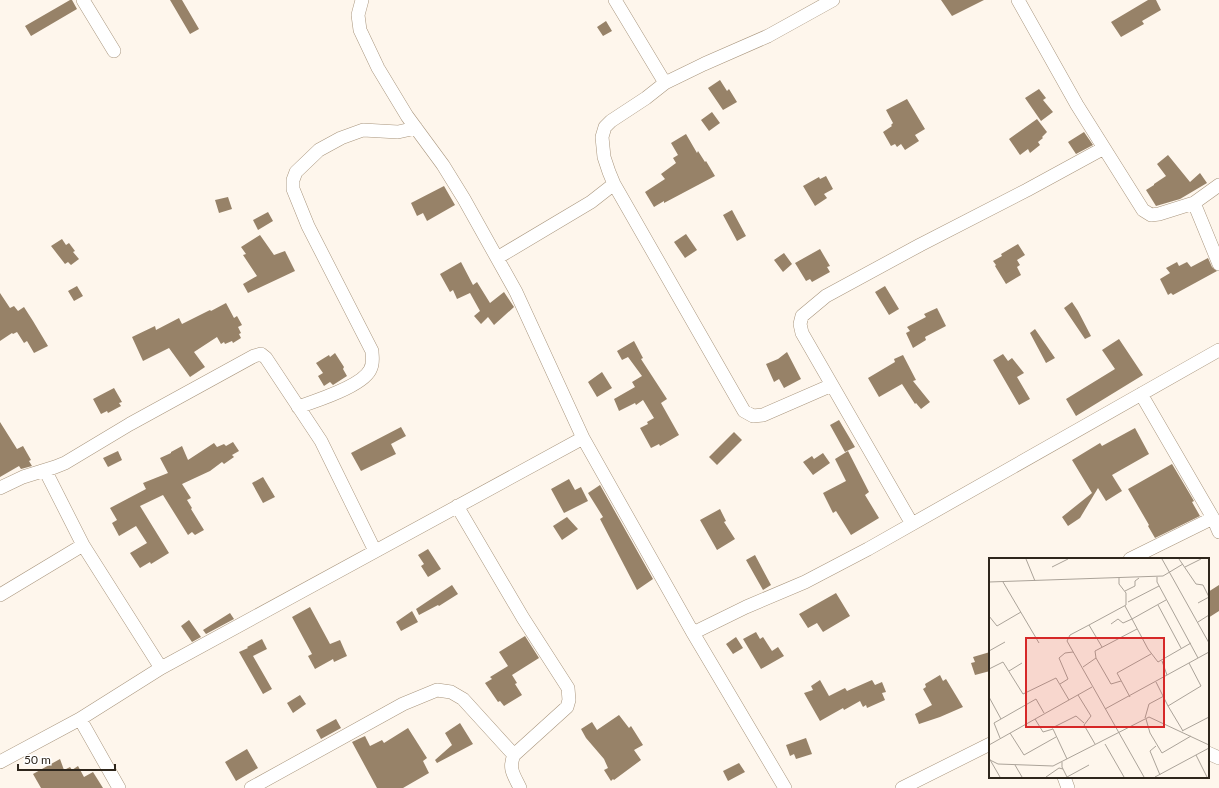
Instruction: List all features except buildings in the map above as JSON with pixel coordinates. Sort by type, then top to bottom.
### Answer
[{"type":"street","points":[[83,0],[114,51]]},
{"type":"street","points":[[362,0],[358,15],[360,30],[378,68],[416,128],[443,165],[461,194],[516,292],[583,438],[693,633],[785,788]]},
{"type":"street","points":[[615,0],[665,84]]},
{"type":"street","points":[[832,385],[763,415],[753,416],[744,411],[614,184],[604,157],[602,137],[605,127],[611,121],[665,84],[704,64],[768,36],[833,0]]},
{"type":"street","points":[[1018,0],[1077,105],[1143,210],[1150,214],[1159,214],[1194,202],[1219,186]]},
{"type":"street","points":[[298,407],[337,392],[361,380],[370,370],[373,361],[372,351],[308,226],[294,189],[293,180],[296,172],[319,150],[341,138],[363,130],[398,132],[416,128]]},
{"type":"street","points":[[912,524],[802,333],[800,324],[802,316],[826,296],[1104,148]]},
{"type":"street","points":[[497,258],[591,202],[614,184]]},
{"type":"street","points":[[1194,202],[1219,264]]},
{"type":"street","points":[[693,633],[805,582],[868,549],[1218,350]]},
{"type":"street","points":[[0,488],[23,477],[65,463],[130,424],[254,356],[261,354],[266,358],[321,441],[375,551]]},
{"type":"street","points":[[1141,394],[1213,518],[1219,532]]},
{"type":"street","points":[[0,762],[80,719],[160,668],[583,438]]},
{"type":"street","points":[[45,470],[83,546],[160,668]]},
{"type":"street","points":[[457,506],[523,618],[568,688],[569,700],[567,707],[514,755],[511,764],[512,771],[520,788]]},
{"type":"street","points":[[1132,558],[1213,518]]},
{"type":"street","points":[[0,595],[83,546]]},
{"type":"street","points":[[251,788],[403,704],[438,690],[451,692],[463,699],[514,755]]},
{"type":"street","points":[[80,719],[119,788]]},
{"type":"street","points":[[902,788],[989,744]]},
{"type":"street","points":[[1209,753],[1219,758]]},
{"type":"street","points":[[1064,778],[1068,788]]}]
